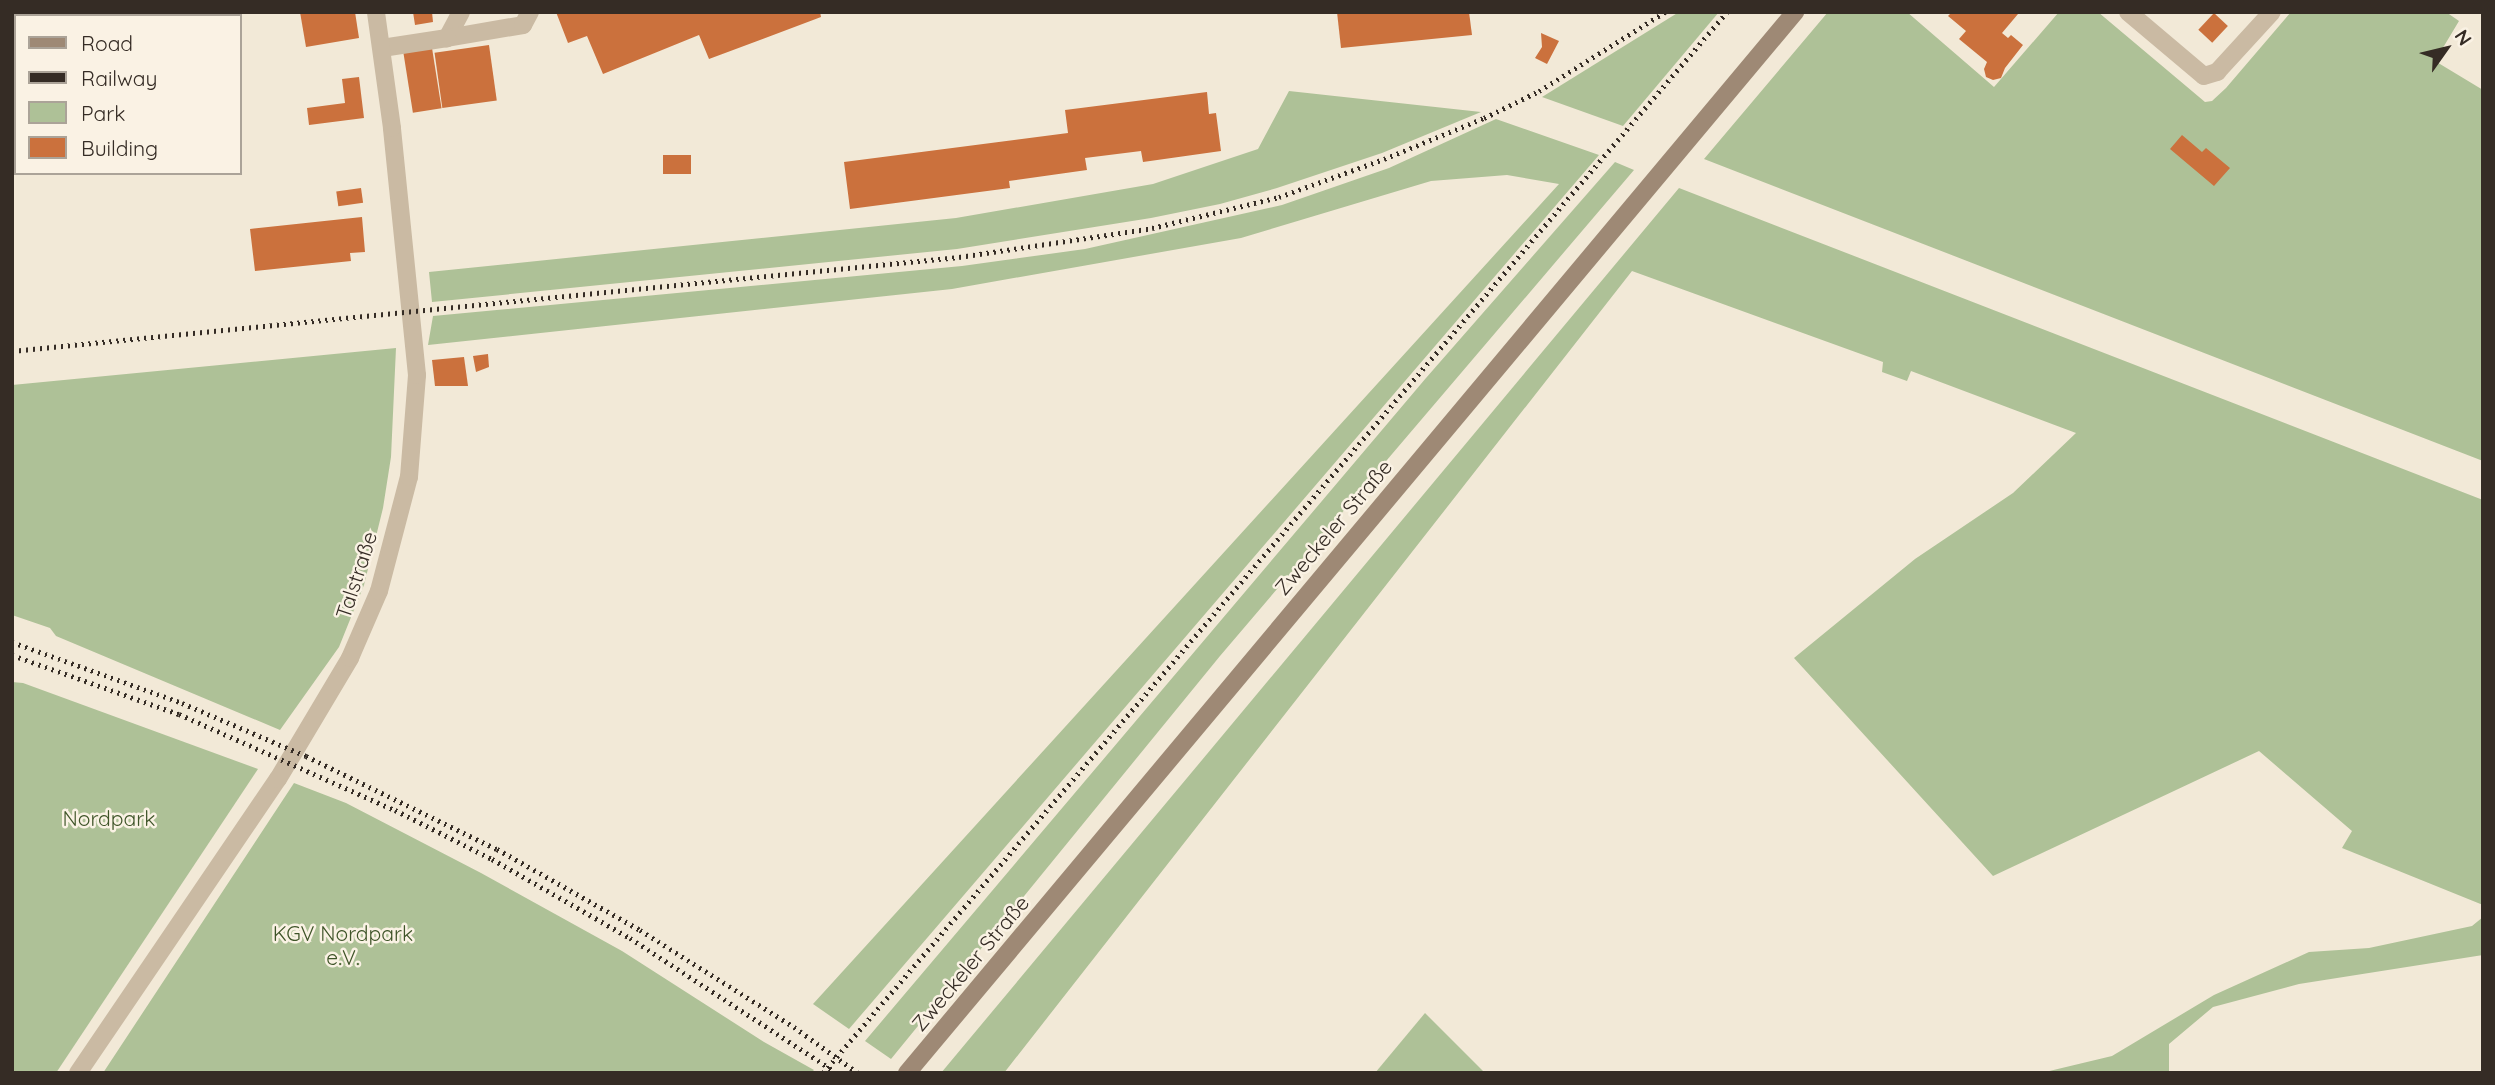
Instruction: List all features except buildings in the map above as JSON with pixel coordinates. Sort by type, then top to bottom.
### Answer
[{"type":"street","name":"Talstraße","points":[[78,1073],[278,779],[351,658],[379,591],[409,477],[417,375],[376,12]]},
{"type":"street","points":[[447,38],[461,12]]},
{"type":"street","points":[[382,48],[523,25],[530,12]]},
{"type":"street","name":"Zweckeler Straße","points":[[908,1072],[1795,12]]},
{"type":"street","points":[[2128,12],[2204,76],[2217,72],[2272,12]]},
{"type":"green space","points":[[1679,12],[1719,12],[1623,126],[1542,97]]},
{"type":"green space","points":[[1828,12],[1907,12],[1994,87],[2059,12],[2098,12],[2205,102],[2212,101],[2226,88],[2291,12],[2446,12],[2459,21],[2435,61],[2483,90],[2483,461],[1704,159]]},
{"type":"green space","points":[[1289,91],[1481,112],[1382,153],[1277,188],[1220,204],[1151,218],[957,249],[432,302],[429,272],[956,218],[1153,184],[1258,149]]},
{"type":"green space","points":[[1496,119],[1599,155],[849,1029],[813,1004],[1559,184],[1507,175],[1431,181],[1241,238],[952,289],[428,345],[433,316],[962,266],[1085,249],[1282,205],[1389,168]]},
{"type":"green space","points":[[1615,162],[1634,170],[1220,656],[891,1059],[865,1041],[1426,378]]},
{"type":"green space","points":[[1679,188],[2483,500],[2483,905],[2342,848],[2352,831],[2259,751],[1993,876],[1794,658],[1915,559],[2013,493],[2076,433],[1911,371],[1907,381],[1882,372],[1883,362],[1632,271],[1004,1073],[941,1073]]},
{"type":"green space","points":[[396,348],[391,457],[383,508],[364,585],[339,647],[280,730],[56,636],[50,628],[12,615],[12,385]]},
{"type":"green space","name":"Nordpark","points":[[12,682],[23,683],[258,769],[56,1073],[12,1073]]},
{"type":"green space","name":"KGV Nordpark e.V.","points":[[294,783],[346,803],[481,873],[622,951],[764,1042],[814,1070],[811,1073],[103,1073]]},
{"type":"green space","points":[[2483,917],[2483,955],[2299,984],[2213,1007],[2169,1044],[2169,1073],[2041,1073],[2112,1056],[2214,995],[2309,952],[2369,948],[2472,926]]},
{"type":"green space","points":[[1425,1013],[1485,1073],[1375,1073]]},
{"type":"railway","points":[[12,351],[959,257],[1152,228],[1279,197],[1384,159],[1484,118],[1539,91],[1665,12]]},
{"type":"railway","points":[[823,1073],[1727,12]]},
{"type":"railway","points":[[12,642],[182,703],[306,756],[497,849],[640,930],[794,1027],[858,1073]]},
{"type":"railway","points":[[12,655],[179,714],[395,810],[492,859],[630,938],[834,1071]]}]
